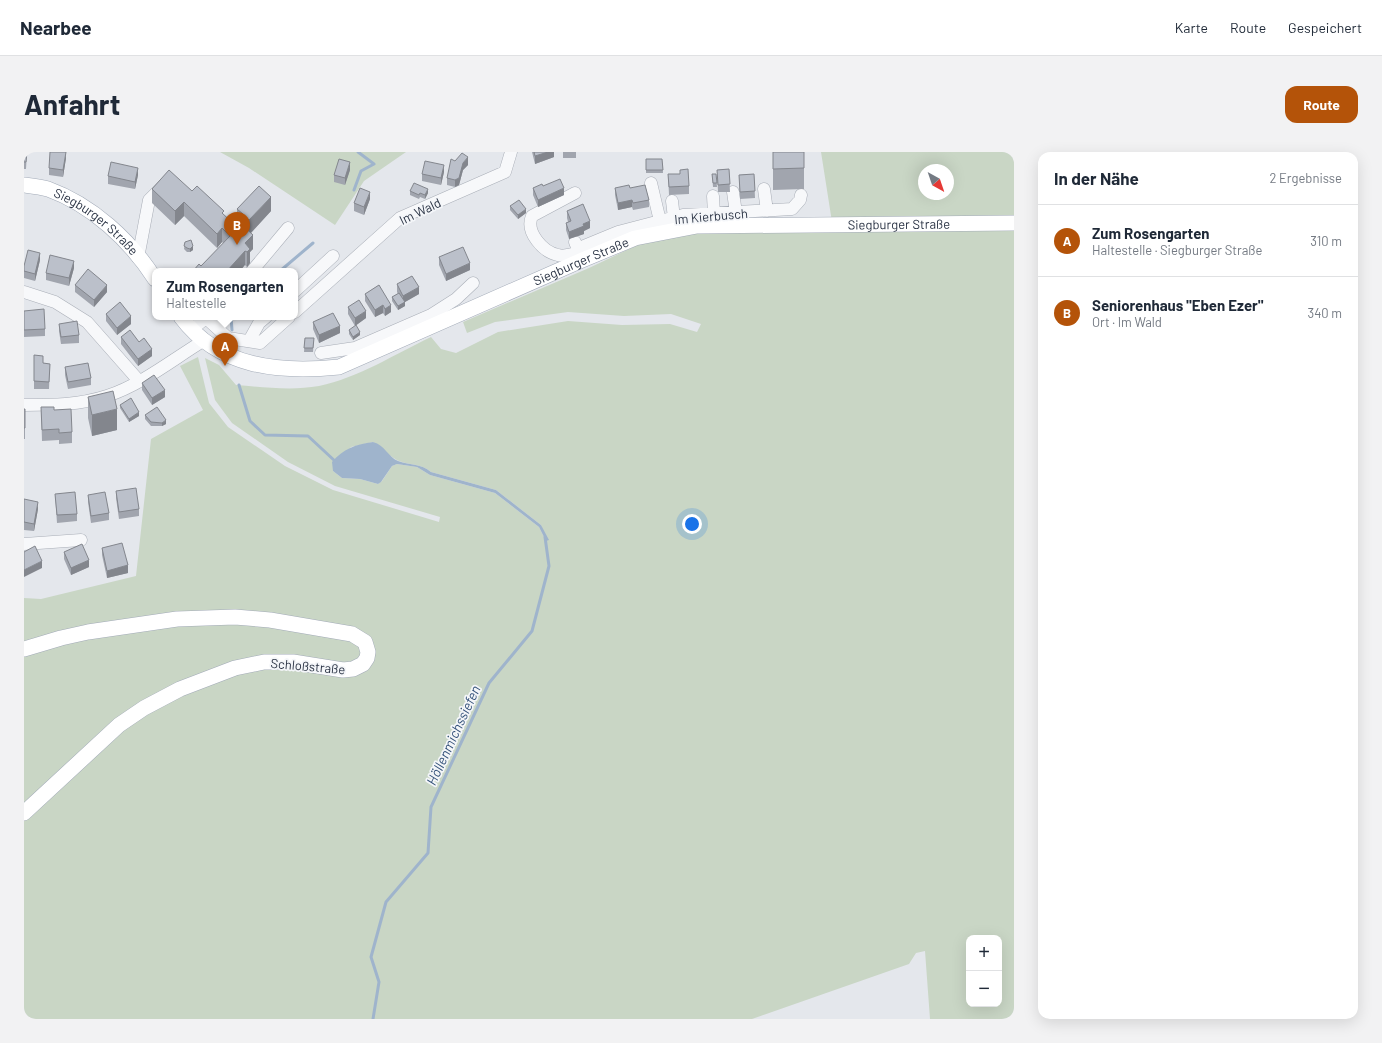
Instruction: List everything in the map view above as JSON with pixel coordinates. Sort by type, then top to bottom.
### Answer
[{"type":"main road","name":"Siegburger Straße","points":[[24,185],[47,189],[78,203],[120,235],[152,275]]},
{"type":"main road","name":"Siegburger Straße","points":[[182,320],[190,330],[203,341],[233,358],[268,367],[306,370],[339,367],[437,318],[578,252],[635,238],[697,226],[1014,223]]},
{"type":"main road","name":"Schloßstraße","points":[[24,649],[88,632],[177,619],[234,617],[270,620],[352,634],[365,642],[368,652],[363,664],[353,669],[343,670],[293,662],[264,662],[235,668],[180,689],[144,708],[119,725],[24,813]]},
{"type":"street","name":"Im Wald","points":[[298,309],[400,218],[504,172],[511,152]]},
{"type":"street","points":[[138,258],[149,200],[171,177]]},
{"type":"street","points":[[651,183],[660,221]]},
{"type":"street","points":[[764,189],[767,211]]},
{"type":"street","points":[[733,192],[736,213]]},
{"type":"street","points":[[574,193],[532,216],[530,220],[533,234],[548,253],[560,256],[578,252]]},
{"type":"street","name":"Im Kierbusch","points":[[578,252],[584,246],[618,232],[683,215],[792,209],[800,200],[801,195]]},
{"type":"street","points":[[713,196],[714,214]]},
{"type":"street","points":[[672,201],[674,218]]},
{"type":"street","points":[[255,268],[288,228]]},
{"type":"street","points":[[298,288],[333,256]]},
{"type":"street","points":[[321,353],[355,348],[437,318],[473,283]]},
{"type":"street","points":[[24,292],[55,302],[87,322],[139,381]]},
{"type":"street","points":[[190,330],[202,320]]},
{"type":"street","points":[[209,320],[228,338],[260,343],[286,320]]},
{"type":"street","points":[[250,341],[259,323],[262,320]]},
{"type":"street","points":[[24,405],[82,402],[107,396],[139,381],[203,341]]},
{"type":"street","points":[[24,544],[81,540]]},
{"type":"green space","points":[[220,152],[406,152],[364,181],[335,225],[249,168]]},
{"type":"green space","points":[[821,152],[1014,152],[1014,1019],[930,1019],[925,951],[916,953],[909,964],[752,1019],[24,1019],[24,598],[41,599],[136,576],[151,439],[203,410],[180,366],[198,357],[209,403],[228,427],[285,466],[333,490],[439,522],[440,517],[335,486],[288,462],[232,423],[215,400],[205,358],[219,365],[236,385],[298,388],[319,386],[348,377],[376,365],[431,337],[441,349],[456,353],[498,332],[568,321],[622,325],[670,324],[697,332],[701,324],[671,314],[624,316],[568,312],[495,322],[467,333],[463,322],[589,268],[688,221],[832,222]],"holes":[[[373,442],[393,458],[403,463],[420,466],[431,472],[496,490],[541,525],[546,541],[539,527],[495,493],[430,475],[417,467],[397,464],[392,466],[382,481],[378,484],[360,479],[342,478],[333,471],[351,447]]]},
{"type":"water","points":[[373,442],[381,446],[398,461],[420,466],[431,472],[496,490],[541,525],[549,540],[546,541],[539,527],[495,493],[430,475],[417,467],[397,464],[392,466],[378,484],[360,479],[342,478],[333,471],[332,462],[345,450],[361,444]]},
{"type":"building","points":[[24,152],[27,152],[26,162],[24,162]]},
{"type":"building","points":[[50,152],[66,152],[63,170],[49,168]]},
{"type":"building","points":[[534,152],[548,152],[535,156]]},
{"type":"building","points":[[773,152],[804,152],[804,168],[773,169]]},
{"type":"building","points":[[462,153],[468,157],[463,163],[459,178],[455,180],[447,178],[451,159],[455,161]]},
{"type":"building","points":[[339,159],[350,162],[345,178],[334,175]]},
{"type":"building","points":[[646,159],[662,159],[663,170],[646,170]]},
{"type":"building","points":[[425,161],[444,165],[441,178],[422,174]]},
{"type":"building","points":[[111,162],[138,168],[135,182],[108,176]]},
{"type":"building","points":[[688,169],[689,186],[669,187],[668,174],[680,174],[680,170]]},
{"type":"building","points":[[729,169],[730,184],[718,185],[717,170]]},
{"type":"building","points":[[169,170],[192,191],[197,186],[224,211],[222,213],[234,224],[243,214],[237,209],[259,186],[271,197],[249,220],[246,217],[240,223],[253,235],[245,243],[250,249],[247,252],[245,251],[230,268],[196,268],[199,264],[201,266],[230,236],[222,228],[217,234],[184,202],[175,211],[152,189]]},
{"type":"building","points":[[712,174],[716,174],[717,183],[713,183]]},
{"type":"building","points":[[754,174],[755,191],[740,192],[739,175]]},
{"type":"building","points":[[560,179],[564,188],[538,200],[533,188],[542,184],[543,186]]},
{"type":"building","points":[[414,183],[428,189],[425,195],[420,193],[419,195],[410,191]]},
{"type":"building","points":[[629,185],[630,188],[645,185],[649,200],[633,203],[632,200],[618,203],[615,188]]},
{"type":"building","points":[[360,188],[370,192],[364,207],[354,203]]},
{"type":"building","points":[[519,200],[526,209],[518,215],[510,206]]},
{"type":"building","points":[[583,204],[590,221],[583,224],[584,226],[569,232],[566,223],[571,221],[567,211]]},
{"type":"building","points":[[191,240],[193,246],[190,249],[184,246],[185,242]]},
{"type":"building","points":[[463,247],[470,263],[446,274],[439,257]]},
{"type":"building","points":[[28,250],[40,253],[35,274],[24,271]]},
{"type":"building","points":[[50,255],[74,261],[69,278],[46,273]]},
{"type":"building","points":[[88,269],[107,285],[94,300],[75,285]]},
{"type":"building","points":[[412,276],[419,287],[403,296],[397,284]]},
{"type":"building","points":[[379,285],[391,305],[385,309],[383,305],[375,310],[365,294]]},
{"type":"building","points":[[399,293],[405,302],[398,306],[392,297]]},
{"type":"building","points":[[359,300],[366,311],[355,318],[348,307]]},
{"type":"building","points":[[120,302],[131,316],[117,328],[106,314]]},
{"type":"building","points":[[44,309],[45,329],[24,330],[24,311]]},
{"type":"building","points":[[333,313],[340,326],[319,335],[313,322]]},
{"type":"building","points":[[77,321],[79,335],[61,337],[59,324]]},
{"type":"building","points":[[356,325],[360,332],[353,337],[349,330]]},
{"type":"building","points":[[130,330],[139,342],[144,338],[152,349],[138,359],[121,337]]},
{"type":"building","points":[[305,338],[314,338],[313,348],[304,348]]},
{"type":"building","points":[[34,355],[43,356],[43,363],[50,364],[49,382],[34,381]]},
{"type":"building","points":[[88,363],[91,378],[68,382],[65,367]]},
{"type":"building","points":[[154,375],[165,390],[152,398],[142,383]]},
{"type":"building","points":[[113,391],[117,409],[92,415],[88,397]]},
{"type":"building","points":[[131,398],[139,412],[129,419],[120,405]]},
{"type":"building","points":[[41,407],[54,407],[54,410],[71,409],[72,432],[59,433],[59,429],[42,430]]},
{"type":"building","points":[[157,407],[166,420],[162,423],[151,422],[145,415]]},
{"type":"building","points":[[25,409],[25,428],[24,428]]},
{"type":"building","points":[[136,488],[139,509],[119,512],[116,491]]},
{"type":"building","points":[[75,492],[77,514],[57,515],[55,494]]},
{"type":"building","points":[[105,492],[109,513],[91,516],[88,495]]},
{"type":"building","points":[[24,499],[38,502],[34,524],[24,522]]},
{"type":"building","points":[[122,543],[128,565],[107,571],[102,548]]},
{"type":"building","points":[[82,544],[89,560],[71,568],[64,552]]},
{"type":"building","points":[[35,546],[42,561],[24,570],[24,552]]},
{"type":"waterway","name":"Höllenmichssiefen","points":[[354,190],[361,171],[374,164],[358,152]]},
{"type":"waterway","name":"Höllenmichssiefen","points":[[284,268],[313,243]]},
{"type":"waterway","name":"Höllenmichssiefen","points":[[231,320],[232,330]]},
{"type":"waterway","name":"Höllenmichssiefen","points":[[239,385],[250,421],[265,435],[308,436],[336,462]]},
{"type":"waterway","name":"Höllenmichssiefen","points":[[373,1019],[379,982],[371,957],[386,902],[428,853],[431,807],[489,683],[532,631],[549,566],[545,537]]},
{"type":"place","name":"Seniorenhaus \"Eben Ezer\"","points":[[237,245]]},
{"type":"place","name":"Zum Rosengarten","points":[[225,366]]}]
